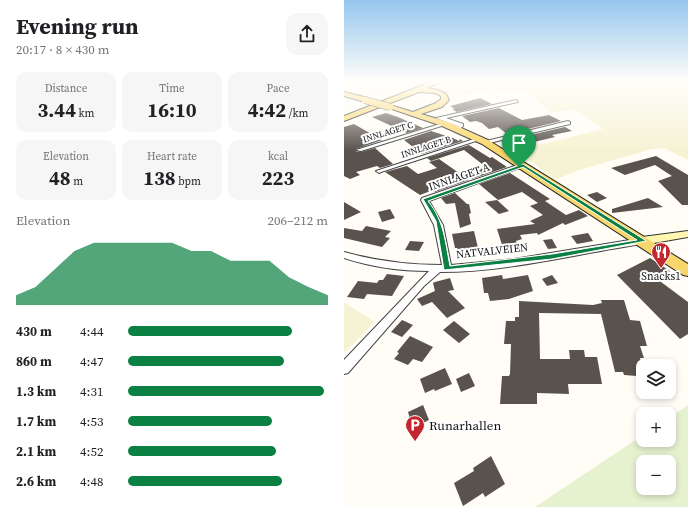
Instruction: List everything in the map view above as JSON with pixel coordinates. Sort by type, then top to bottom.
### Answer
[{"type":"main road","points":[[378,104],[444,124],[482,140],[688,271]]},
{"type":"main road","points":[[344,117],[379,104]]},
{"type":"main road","points":[[344,117],[380,104]]},
{"type":"main road","points":[[418,115],[440,104]]},
{"type":"main road","points":[[418,115],[444,104]]},
{"type":"street","points":[[457,129],[461,125],[440,118],[504,104]]},
{"type":"street","name":"INNLAGET B","points":[[379,171],[482,140],[568,123]]},
{"type":"street","name":"INNLAGET C","points":[[359,150],[444,124]]},
{"type":"street","name":"INNLAGET A","points":[[442,269],[438,221],[435,213],[425,200],[523,166]]},
{"type":"street","points":[[642,241],[688,234]]},
{"type":"street","name":"NATVALVEIEN","points":[[344,255],[368,262],[394,266],[442,269],[552,256],[642,241]]},
{"type":"street","points":[[344,369],[421,284],[442,269]]},
{"type":"shaded area","points":[[541,104],[688,104],[688,160],[664,148],[652,149],[576,171],[555,180],[533,163],[510,152],[603,129],[574,109],[552,113]]},
{"type":"shaded area","points":[[344,302],[375,322],[344,353]]},
{"type":"green space","points":[[688,405],[688,507],[535,507],[636,440],[636,447],[676,447],[676,413]]},
{"type":"building","points":[[459,104],[492,104],[457,112],[450,106]]},
{"type":"building","points":[[499,108],[522,120],[549,115],[561,121],[507,134],[498,127],[489,129],[482,123],[476,121],[470,122],[462,116]]},
{"type":"building","points":[[386,113],[423,128],[407,133],[372,117]]},
{"type":"building","points":[[354,124],[382,140],[356,149],[355,151],[361,152],[375,148],[393,164],[380,168],[377,166],[356,172],[360,175],[350,179],[344,176],[344,127]]},
{"type":"building","points":[[569,126],[565,127],[572,131],[552,135],[555,137],[521,145],[513,139]]},
{"type":"building","points":[[431,131],[463,141],[422,154],[404,140]]},
{"type":"building","points":[[469,145],[507,167],[472,179],[466,174],[486,167],[464,150],[431,161],[427,158]]},
{"type":"building","points":[[656,156],[688,175],[688,205],[682,205],[658,181],[672,176],[655,165],[625,175],[611,168]]},
{"type":"building","points":[[439,159],[469,180],[435,192],[433,190],[420,195],[385,172],[407,166],[418,174],[437,168],[429,162]]},
{"type":"building","points":[[510,173],[550,199],[545,201],[566,215],[579,210],[588,216],[565,225],[563,223],[538,235],[537,233],[520,235],[522,239],[516,241],[520,252],[510,254],[508,247],[503,248],[497,229],[535,224],[530,221],[543,215],[530,206],[538,203],[522,192],[498,200],[479,184]]},
{"type":"building","points":[[597,192],[607,198],[597,202],[587,195]]},
{"type":"building","points":[[455,193],[467,204],[469,204],[471,213],[469,214],[471,224],[460,228],[455,203],[446,204],[441,198]]},
{"type":"building","points":[[648,198],[663,207],[612,213],[612,209]]},
{"type":"building","points":[[497,200],[509,211],[499,214],[485,202]]},
{"type":"building","points":[[344,202],[361,212],[344,220]]},
{"type":"building","points":[[390,209],[395,218],[382,222],[378,212]]},
{"type":"building","points":[[366,226],[391,231],[385,237],[390,238],[382,247],[344,238],[344,228],[362,231]]},
{"type":"building","points":[[474,231],[479,252],[459,255],[457,248],[455,248],[452,234]]},
{"type":"building","points":[[588,233],[593,241],[577,244],[571,236]]},
{"type":"building","points":[[552,239],[557,248],[548,249],[543,240]]},
{"type":"building","points":[[410,241],[424,242],[419,251],[405,250]]},
{"type":"building","points":[[650,258],[670,271],[657,279],[688,302],[688,334],[680,339],[617,275]]},
{"type":"building","points":[[387,274],[404,276],[392,296],[367,294],[364,299],[347,297],[358,281],[377,283],[379,280],[383,280]]},
{"type":"building","points":[[502,275],[503,279],[528,275],[533,291],[509,299],[490,301],[488,293],[484,293],[482,278]]},
{"type":"building","points":[[552,275],[558,283],[547,286],[542,279]]},
{"type":"building","points":[[450,278],[454,290],[448,291],[465,308],[447,318],[432,302],[422,306],[417,299],[435,291],[433,283]]},
{"type":"building","points":[[601,300],[624,300],[630,320],[640,321],[647,346],[640,346],[644,358],[636,359],[636,376],[624,375],[623,372],[615,372],[601,314],[539,313],[540,359],[570,359],[569,350],[584,350],[585,357],[597,357],[602,384],[568,384],[569,394],[537,393],[537,404],[500,404],[502,376],[509,376],[510,374],[511,344],[504,344],[506,321],[515,321],[515,317],[519,317],[519,301],[593,305],[602,303]]},
{"type":"building","points":[[402,320],[413,325],[402,337],[391,332]]},
{"type":"building","points":[[454,321],[470,334],[459,343],[443,330]]},
{"type":"building","points":[[410,336],[433,347],[422,362],[413,359],[408,365],[394,359],[399,353],[397,352]]},
{"type":"building","points":[[445,368],[452,384],[435,391],[434,389],[425,393],[420,379]]},
{"type":"building","points":[[469,373],[475,386],[461,392],[456,379]]},
{"type":"building","points":[[423,405],[429,420],[413,428],[408,412]]},
{"type":"building","points":[[491,456],[505,484],[485,497],[483,493],[463,506],[454,483],[474,471],[473,468]]},
{"type":"place","name":"Snacks1","points":[[661,269]]},
{"type":"place","name":"Runarhallen","points":[[415,442]]},
{"type":"route","points":[[523,166],[642,241],[552,256],[447,268],[438,221],[435,213],[425,200],[519,167],[523,166]]}]
